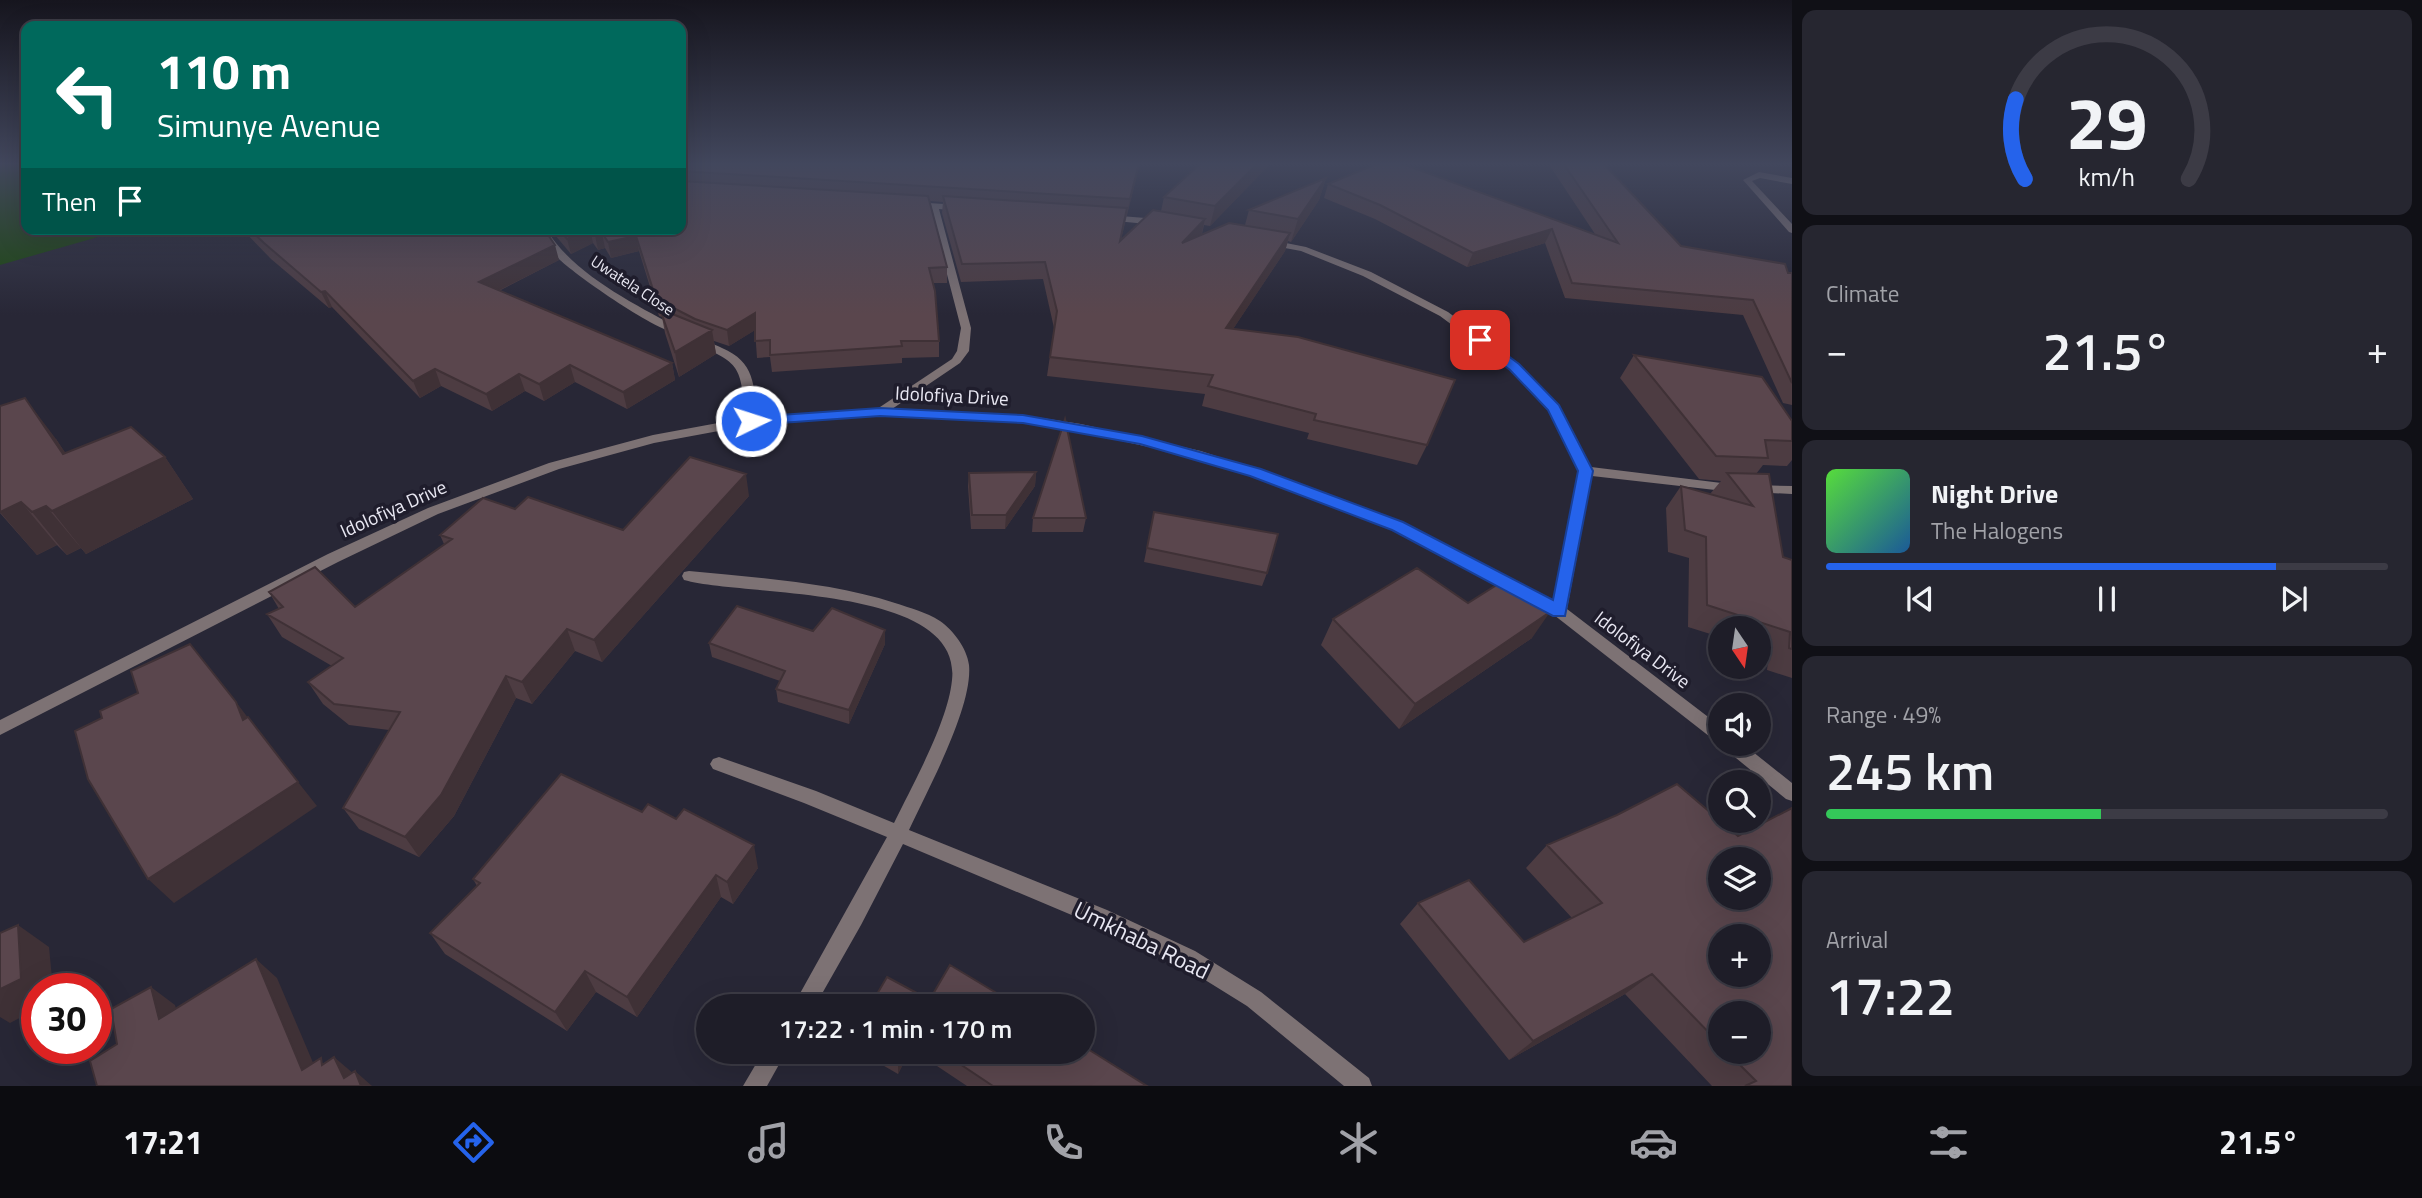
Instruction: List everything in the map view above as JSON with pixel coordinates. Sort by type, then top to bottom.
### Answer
[{"type":"street","points":[[880,412],[956,361],[963,351],[966,328],[936,214]]},
{"type":"street","points":[[1777,214],[1792,230]]},
{"type":"street","points":[[1089,217],[1169,225]]},
{"type":"street","name":"Uwatela Close","points":[[544,235],[550,246],[607,289],[675,330],[736,358],[744,367],[747,378],[751,421]]},
{"type":"street","points":[[1263,242],[1303,249],[1367,274],[1444,314],[1515,367],[1554,408],[1586,471],[1559,611]]},
{"type":"street","name":"Idolofiya Drive","points":[[0,728],[333,558],[433,511],[566,463],[653,439],[751,421],[880,412],[1023,419],[1142,440],[1256,472],[1398,526],[1559,611],[1708,726]]},
{"type":"street","points":[[1586,471],[1712,488],[1792,489]]},
{"type":"street","points":[[689,576],[805,590],[882,605],[933,625],[951,641],[961,663],[960,686],[949,723],[899,835],[810,994]]},
{"type":"street","points":[[1746,756],[1792,793]]},
{"type":"street","name":"Umkhaba Road","points":[[719,764],[1100,917],[1188,958],[1254,999],[1361,1086]]},
{"type":"street","points":[[754,1086],[768,1064]]},
{"type":"green space","points":[[0,214],[21,214],[21,235],[105,235],[0,265]]},
{"type":"building","points":[[686,214],[933,214],[947,267],[929,268],[935,291],[939,341],[901,341],[902,346],[770,355],[770,340],[755,341],[755,313],[727,330],[695,319],[656,299],[636,236],[608,242],[603,235],[686,235]]},
{"type":"building","points":[[948,214],[1126,214],[1120,241],[1149,214],[1174,214],[1205,219],[1182,243],[1229,223],[1290,233],[1226,328],[1298,337],[1455,380],[1427,445],[1314,420],[1316,414],[1208,386],[1213,375],[1050,357],[1057,311],[1045,262],[962,264]]},
{"type":"building","points":[[1269,214],[1302,214],[1298,219]]},
{"type":"building","points":[[1397,214],[1538,214],[1618,243],[1598,214],[1651,214],[1681,246],[1785,264],[1788,273],[1792,273],[1792,383],[1753,300],[1572,283],[1552,229],[1473,253]]},
{"type":"building","points":[[255,235],[548,235],[555,245],[479,282],[672,363],[623,392],[570,365],[539,384],[519,374],[486,394],[435,369],[413,381],[325,291],[321,292]]},
{"type":"building","points":[[660,309],[712,330],[675,352]]},
{"type":"building","points":[[1634,355],[1762,377],[1792,421],[1792,441],[1765,440],[1768,458],[1716,456]]},
{"type":"building","points":[[25,398],[63,454],[131,427],[165,457],[52,511],[46,506],[32,512],[21,502],[0,512],[0,406]]},
{"type":"building","points":[[1065,419],[1086,518],[1033,518]]},
{"type":"building","points":[[690,457],[746,474],[594,640],[567,629],[522,682],[506,676],[441,795],[405,837],[343,808],[400,712],[334,704],[308,682],[343,658],[267,614],[283,607],[269,592],[315,567],[355,607],[452,539],[440,535],[483,498],[515,509],[528,497],[623,530]]},
{"type":"building","points":[[1036,472],[1006,515],[972,515],[969,473]]},
{"type":"building","points":[[1727,473],[1769,474],[1783,557],[1792,560],[1792,649],[1789,648],[1790,632],[1771,626],[1771,616],[1741,616],[1707,605],[1706,537],[1685,530],[1681,486],[1753,506]]},
{"type":"building","points":[[1154,512],[1278,534],[1267,573],[1147,548]]},
{"type":"building","points":[[1417,568],[1468,603],[1503,581],[1550,612],[1415,704],[1333,619]]},
{"type":"building","points":[[737,606],[813,631],[832,608],[885,630],[849,710],[776,689],[785,671],[709,643]]},
{"type":"building","points":[[190,644],[236,702],[243,720],[248,717],[298,782],[148,879],[88,779],[75,731],[102,718],[100,711],[138,693],[131,671]]},
{"type":"building","points":[[561,774],[642,812],[648,804],[676,819],[684,809],[754,845],[727,882],[716,875],[627,997],[585,971],[555,1012],[430,933],[480,883],[473,879]]},
{"type":"building","points":[[1677,784],[1708,810],[1708,833],[1734,833],[1738,836],[1744,833],[1771,833],[1771,819],[1792,808],[1792,1086],[1745,1086],[1756,1081],[1739,1064],[1771,1064],[1771,1001],[1708,1001],[1708,1032],[1652,974],[1533,1041],[1418,903],[1469,880],[1524,942],[1602,903],[1547,845],[1617,815]]},
{"type":"building","points":[[18,925],[21,979],[0,989],[0,933]]},
{"type":"building","points":[[256,959],[302,1070],[321,1058],[322,1065],[334,1057],[344,1078],[355,1071],[361,1086],[97,1086],[91,1064],[112,1064],[112,1047],[117,1044],[112,1008],[151,987],[159,1019]]},
{"type":"building","points":[[950,965],[998,994],[933,994]]},
{"type":"building","points":[[887,977],[919,994],[877,994]]},
{"type":"building","points":[[1095,1054],[1147,1086],[993,1086],[960,1064],[1095,1064]]},
{"type":"route","points":[[751,421],[880,412],[1023,419],[1142,440],[1256,472],[1398,526],[1559,611],[1586,471],[1554,408],[1515,367],[1480,340]]}]
